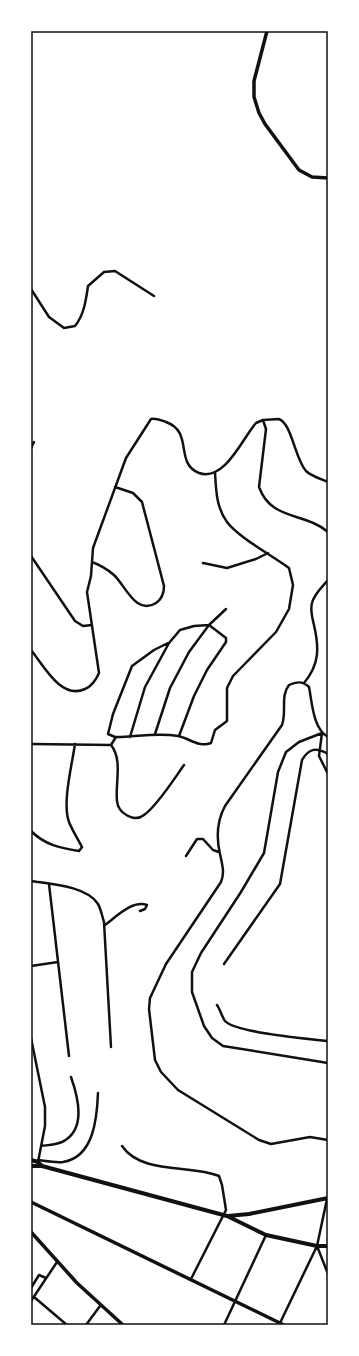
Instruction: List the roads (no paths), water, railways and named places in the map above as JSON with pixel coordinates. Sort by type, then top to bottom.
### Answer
[{"type":"main road","points":[[267,31],[254,81],[254,97],[259,113],[265,124],[299,170],[312,177],[328,178]]},
{"type":"main road","points":[[31,1160],[42,1166],[225,1216],[266,1235],[317,1246],[328,1246]]},
{"type":"main road","points":[[31,1166],[37,1163]]},
{"type":"main road","points":[[225,1216],[249,1214],[327,1199]]},
{"type":"main road","points":[[31,1202],[282,1324]]},
{"type":"main road","points":[[31,1232],[57,1262],[100,1306],[123,1325]]},
{"type":"street","points":[[31,289],[49,317],[64,328],[75,326],[80,320],[86,300],[88,286],[104,272],[115,271],[154,296]]},
{"type":"street","points":[[31,650],[59,685],[67,691],[78,692],[88,688],[96,680],[99,673],[88,592],[93,548],[126,458],[148,422],[155,418],[173,425],[178,429],[186,459],[194,470],[202,474],[215,472],[226,465],[240,448],[250,430],[256,424],[263,420],[276,419],[283,421],[306,471],[328,482]]},
{"type":"street","points":[[263,420],[266,429],[259,487],[262,495],[272,507],[279,511],[314,524],[328,532]]},
{"type":"street","points":[[31,448],[34,442]]},
{"type":"street","points":[[169,643],[154,650],[132,666],[111,720],[108,734],[116,737],[155,734],[179,736],[202,744],[211,744],[215,730],[227,721],[227,688],[233,676],[276,632],[289,609],[294,585],[289,568],[268,552],[244,538],[227,523],[219,507],[216,492],[215,472]]},
{"type":"street","points":[[92,562],[100,565],[115,576],[138,604],[151,605],[158,601],[163,594],[164,586],[142,502],[134,494],[115,486]]},
{"type":"street","points":[[203,563],[227,568],[256,559],[268,552]]},
{"type":"street","points":[[31,556],[75,621],[83,626],[92,625]]},
{"type":"street","points":[[304,683],[316,666],[318,657],[318,642],[311,614],[312,602],[317,592],[328,580]]},
{"type":"street","points":[[155,734],[170,688],[189,652],[209,625],[226,609]]},
{"type":"street","points":[[130,737],[145,687],[169,643],[180,630],[194,626],[209,625],[226,638],[226,642],[200,683],[179,736]]},
{"type":"street","points":[[328,737],[322,733],[318,726],[309,687],[304,683],[294,683],[286,690],[285,715],[282,725],[225,806],[218,823],[219,852],[223,870],[221,882],[166,964],[150,998],[149,1009],[154,1060],[161,1072],[178,1090],[259,1140],[271,1144],[310,1137],[328,1140]]},
{"type":"street","points":[[322,733],[320,760],[328,774]]},
{"type":"street","points":[[322,733],[294,744],[283,757],[278,772],[264,852],[241,892],[201,953],[192,972],[192,992],[204,1026],[212,1038],[223,1046],[328,1063]]},
{"type":"street","points":[[111,745],[116,737]]},
{"type":"street","points":[[31,744],[111,745],[115,750],[118,761],[117,803],[124,814],[134,818],[143,816],[151,808],[184,765]]},
{"type":"street","points":[[31,831],[39,839],[55,847],[80,851],[82,849],[68,822],[67,813],[67,798],[74,744]]},
{"type":"street","points":[[224,964],[280,884],[302,760],[311,751],[320,749],[328,754]]},
{"type":"street","points":[[186,856],[197,840],[202,839],[213,850],[219,852]]},
{"type":"street","points":[[31,880],[77,889],[88,895],[98,904],[104,925],[112,1047]]},
{"type":"street","points":[[49,884],[69,1056]]},
{"type":"street","points":[[104,925],[131,907],[142,904],[147,905],[140,911]]},
{"type":"street","points":[[31,966],[58,962]]},
{"type":"street","points":[[217,1005],[225,1021],[232,1025],[289,1036],[328,1041]]},
{"type":"street","points":[[31,1038],[45,1107],[45,1126],[37,1163],[64,1162],[71,1160],[82,1152],[92,1134],[97,1120],[98,1093]]},
{"type":"street","points":[[40,1146],[62,1142],[72,1135],[77,1125],[78,1103],[70,1077]]},
{"type":"street","points":[[122,1146],[126,1152],[135,1158],[170,1168],[212,1173],[219,1176],[226,1210],[225,1216],[191,1280]]},
{"type":"street","points":[[282,1324],[317,1246],[327,1199]]},
{"type":"street","points":[[224,1325],[266,1235]]},
{"type":"street","points":[[317,1246],[328,1274]]},
{"type":"street","points":[[31,1301],[57,1262]]},
{"type":"street","points":[[31,1288],[39,1275],[46,1278]]},
{"type":"street","points":[[34,1297],[67,1325]]},
{"type":"street","points":[[86,1325],[100,1306]]}]
